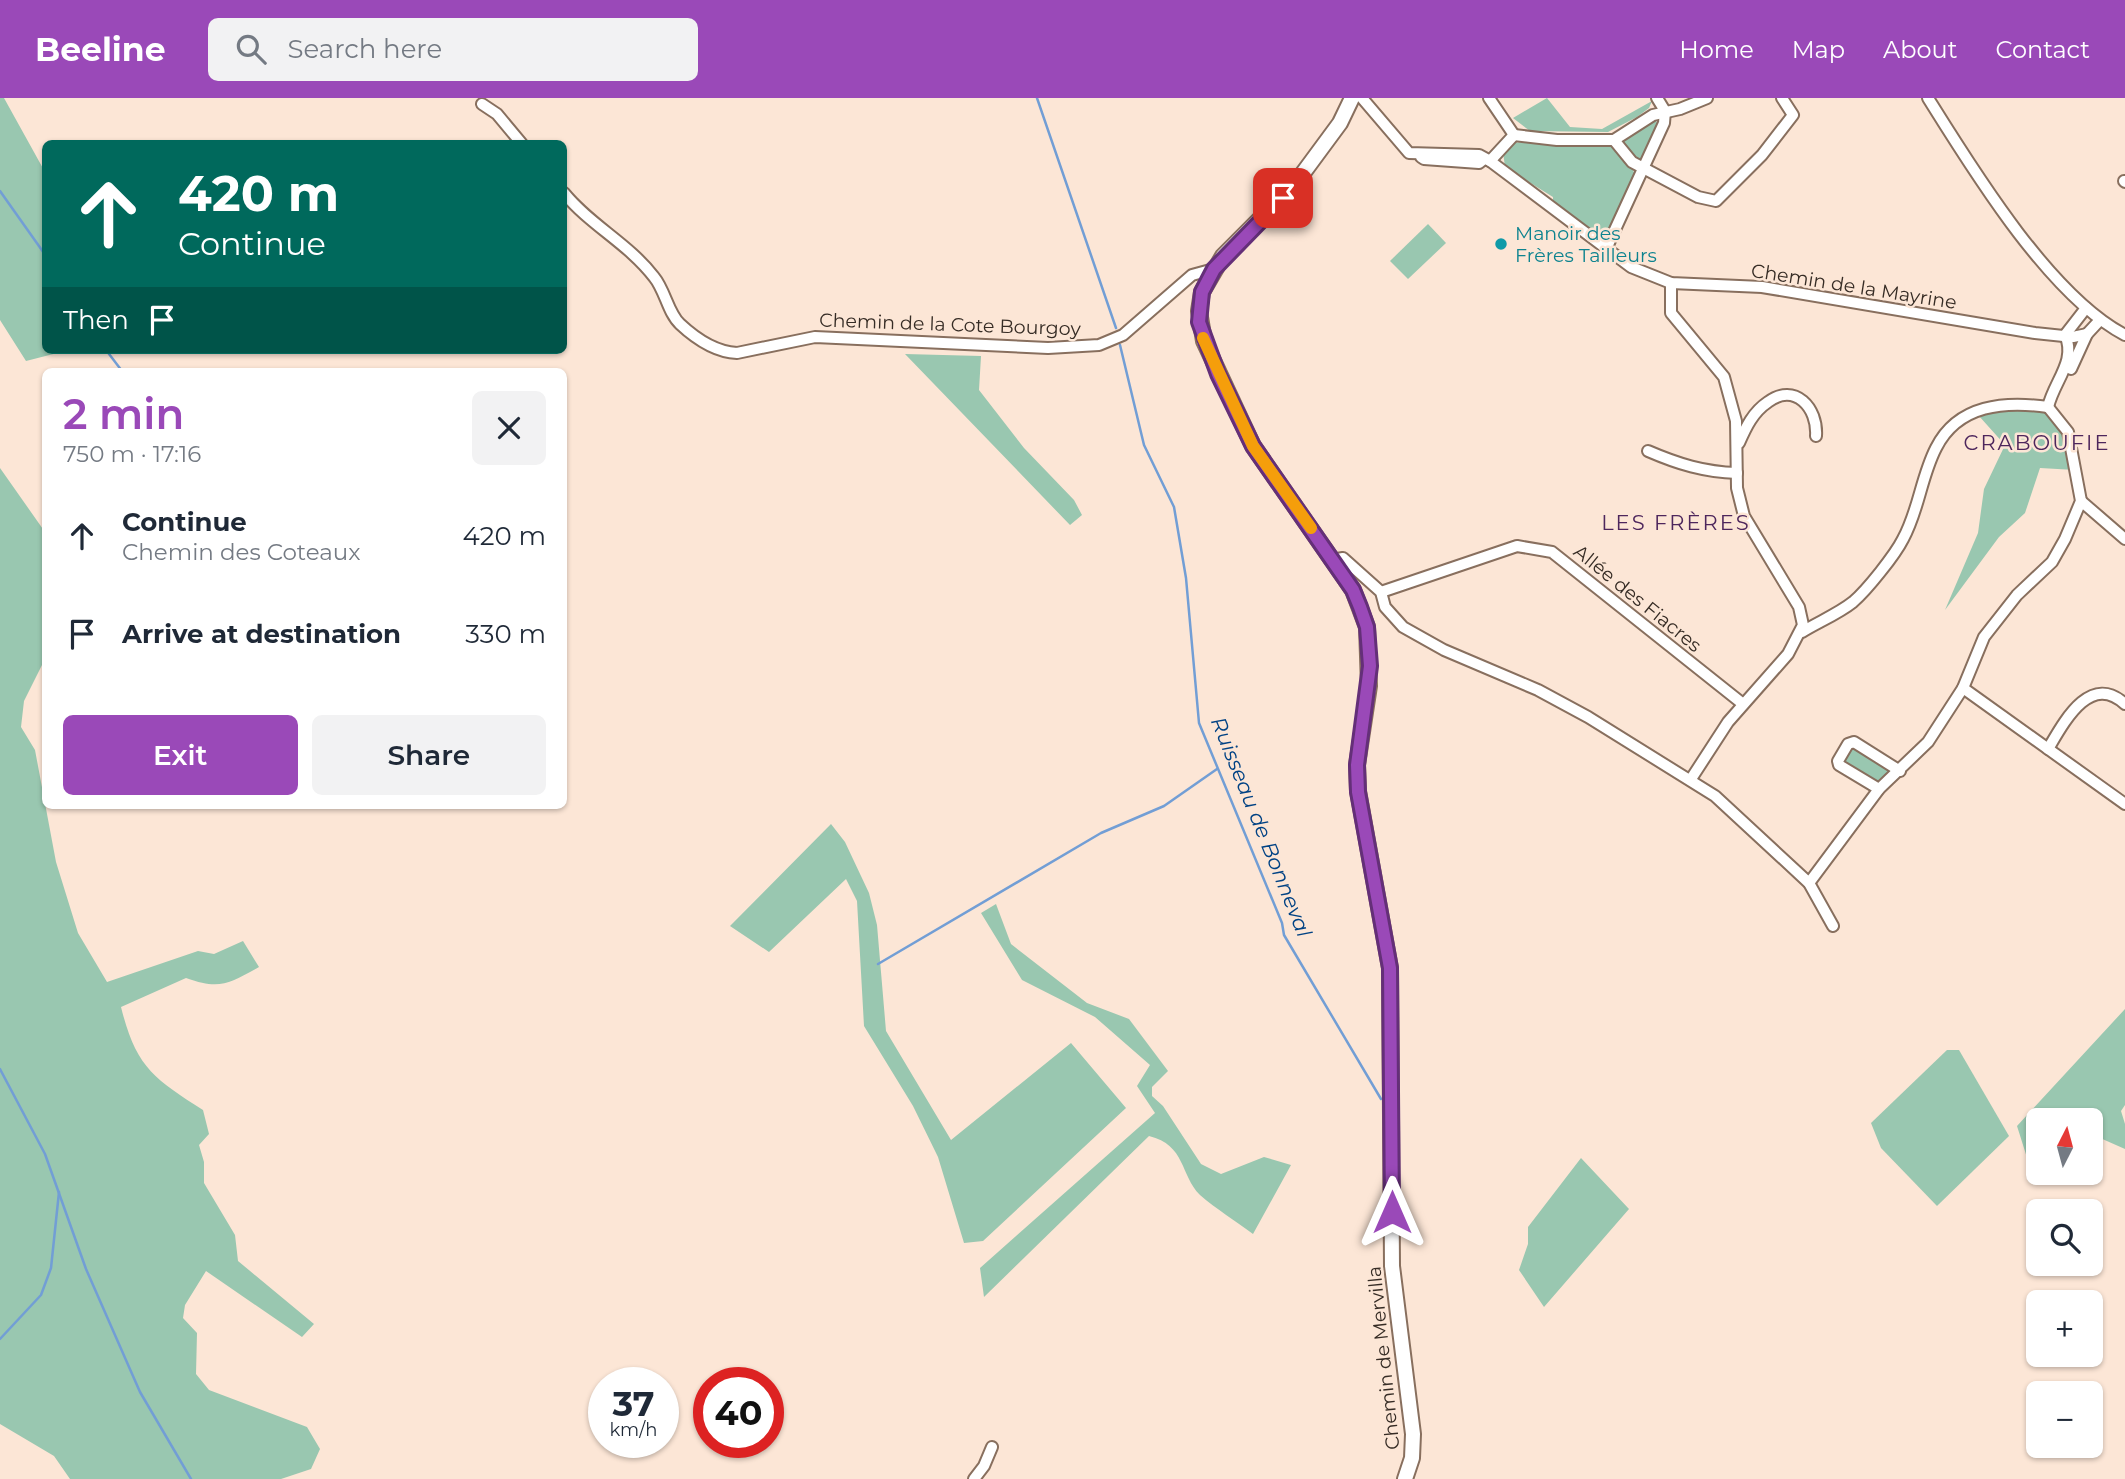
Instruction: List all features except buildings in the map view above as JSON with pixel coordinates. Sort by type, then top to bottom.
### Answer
[{"type":"street","name":"Chemin de Mervilla","points":[[1352,98],[1340,123],[1316,159],[1214,269],[1200,301],[1204,341],[1253,446],[1331,560],[1360,607],[1367,627],[1370,666],[1357,765],[1358,792],[1387,943],[1392,996],[1392,1266],[1413,1434],[1412,1458],[1405,1479]]},
{"type":"street","name":"Chemin de la Mayrine","points":[[1362,98],[1409,153],[1479,155],[1631,267],[1671,283],[1762,287],[2035,334],[2087,334]]},
{"type":"street","points":[[1489,98],[1514,135],[1534,139],[1614,141],[1646,119],[1707,98]]},
{"type":"street","points":[[1607,247],[1664,124],[1665,111],[1657,98]]},
{"type":"street","points":[[1614,141],[1632,162],[1698,197],[1716,201],[1762,155],[1793,115],[1782,98]]},
{"type":"street","points":[[1928,98],[2009,220],[2086,308],[2125,335]]},
{"type":"street","points":[[482,103],[497,114],[519,140]]},
{"type":"street","points":[[1487,160],[1514,135]]},
{"type":"street","name":"Chemin de la Cote Bourgoy","points":[[567,196],[587,218],[634,255],[656,278],[677,321],[727,353],[815,337],[1048,348],[1099,345],[1123,335],[1192,275],[1214,269]]},
{"type":"street","points":[[1671,283],[1671,313],[1724,377],[1736,421],[1737,473],[1744,516],[1799,607],[1802,632]]},
{"type":"street","points":[[2048,407],[2052,392],[2070,357],[2070,347],[2065,335],[2086,308]]},
{"type":"street","points":[[2048,407],[2063,385],[2087,334],[2100,320]]},
{"type":"street","points":[[1737,448],[1750,419],[1769,400],[1787,394],[1803,399],[1813,409],[1817,421],[1816,436]]},
{"type":"street","points":[[1690,779],[1705,752],[1788,654],[1802,632],[1853,601],[1902,542],[1915,514],[1936,448],[1957,422],[1997,403],[2025,402],[2048,407],[2068,432],[2081,501],[2052,562],[2017,595],[1984,637],[1963,688],[1928,742],[1879,789],[1809,883]]},
{"type":"street","points":[[1648,452],[1702,470],[1737,473]]},
{"type":"street","points":[[2081,501],[2125,539]]},
{"type":"street","name":"Allée des Fiacres","points":[[1381,592],[1517,546],[1552,552],[1743,704]]},
{"type":"street","points":[[1331,560],[1343,558],[1381,592],[1385,607],[1403,627],[1444,650],[1548,695],[1690,779],[1749,826],[1809,883],[1833,926]]},
{"type":"street","points":[[1963,688],[2125,804]]},
{"type":"street","points":[[2048,749],[2078,704],[2090,695],[2104,693],[2117,697],[2125,704]]},
{"type":"street","points":[[1879,789],[1839,765],[1838,761],[1848,744],[1854,742],[1900,771]]},
{"type":"street","points":[[974,1479],[984,1466],[992,1447]]},
{"type":"green space","points":[[0,98],[4,98],[42,167],[42,354],[53,354],[26,361],[0,320]]},
{"type":"green space","points":[[1547,98],[1570,127],[1602,129],[1652,101],[1649,108],[1637,117],[1608,132],[1530,131],[1513,118]]},
{"type":"green space","points":[[1655,119],[1659,126],[1644,158],[1634,160],[1623,141]]},
{"type":"green space","points":[[1512,143],[1595,144],[1613,147],[1621,152],[1636,178],[1611,230],[1597,234],[1592,232],[1553,204],[1553,197],[1505,167],[1503,152]]},
{"type":"green space","points":[[1428,224],[1446,243],[1408,279],[1390,261]]},
{"type":"green space","points":[[905,354],[981,356],[979,390],[1024,448],[1074,500],[1082,515],[1070,525]]},
{"type":"green space","points":[[2001,406],[2047,412],[2064,433],[2075,470],[2040,468],[2025,513],[1999,537],[1945,610],[1978,533],[1984,489],[2005,445],[1979,416]]},
{"type":"green space","points":[[0,468],[42,528],[42,665],[24,701],[21,727],[35,750],[42,787],[42,809],[46,809],[56,862],[78,933],[107,982],[198,951],[214,954],[243,941],[259,967],[224,983],[207,984],[186,978],[121,1007],[140,1058],[171,1089],[203,1110],[209,1134],[199,1145],[204,1162],[204,1183],[235,1235],[238,1261],[314,1324],[302,1337],[206,1271],[185,1305],[183,1318],[197,1333],[196,1374],[209,1390],[307,1427],[320,1449],[311,1469],[281,1479],[70,1479],[54,1456],[0,1424]]},
{"type":"green space","points":[[1854,747],[1892,771],[1878,784],[1844,763],[1850,748]]},
{"type":"green space","points":[[831,824],[845,842],[869,893],[877,925],[886,1031],[951,1140],[1071,1043],[1126,1108],[983,1241],[964,1243],[938,1157],[913,1106],[864,1026],[857,901],[846,879],[769,952],[730,926]]},
{"type":"green space","points":[[996,904],[1011,944],[1087,1003],[1129,1019],[1168,1071],[1152,1087],[1152,1096],[1163,1106],[1201,1164],[1221,1174],[1264,1157],[1291,1165],[1253,1234],[1200,1195],[1170,1146],[1149,1136],[984,1297],[980,1268],[1155,1113],[1137,1086],[1150,1065],[1095,1017],[1022,980],[981,913]]},
{"type":"green space","points":[[2125,1009],[2125,1105],[2121,1111],[2125,1124],[2125,1149],[2104,1140],[2104,1108],[2034,1108]]},
{"type":"green space","points":[[1947,1050],[1959,1050],[2009,1136],[1937,1206],[1881,1148],[1871,1123]]},
{"type":"green space","points":[[2026,1116],[2026,1154],[2017,1126]]},
{"type":"green space","points":[[1581,1158],[1629,1209],[1544,1307],[1519,1270],[1528,1244],[1528,1227]]},
{"type":"waterway","name":"Ruisseau de Bonneval","points":[[1037,98],[1116,328]]},
{"type":"waterway","points":[[0,191],[42,250]]},
{"type":"waterway","name":"Ruisseau de Bonneval","points":[[1120,345],[1144,445],[1174,507],[1186,578],[1199,723],[1282,923],[1284,935],[1381,1099]]},
{"type":"waterway","points":[[109,354],[120,368]]},
{"type":"waterway","points":[[878,964],[1101,833],[1164,806],[1217,769]]},
{"type":"waterway","points":[[0,1069],[45,1154],[86,1269],[140,1392],[191,1479]]},
{"type":"waterway","points":[[0,1339],[41,1295],[51,1268],[59,1192]]},
{"type":"slow traffic","points":[[1203,338],[1253,446],[1311,528]]},
{"type":"place","name":"Manoir des Frères Tailleurs","points":[[1501,244]]},
{"type":"district","name":"CRABOUFIE","points":[[2037,443]]},
{"type":"district","name":"LES FRÈRES","points":[[1676,523]]},
{"type":"route","points":[[1283,198],[1223,256],[1214,269],[1202,292],[1199,322],[1218,374],[1253,446],[1353,590],[1367,627],[1369,686],[1357,765],[1358,792],[1390,968],[1392,1212]]}]
